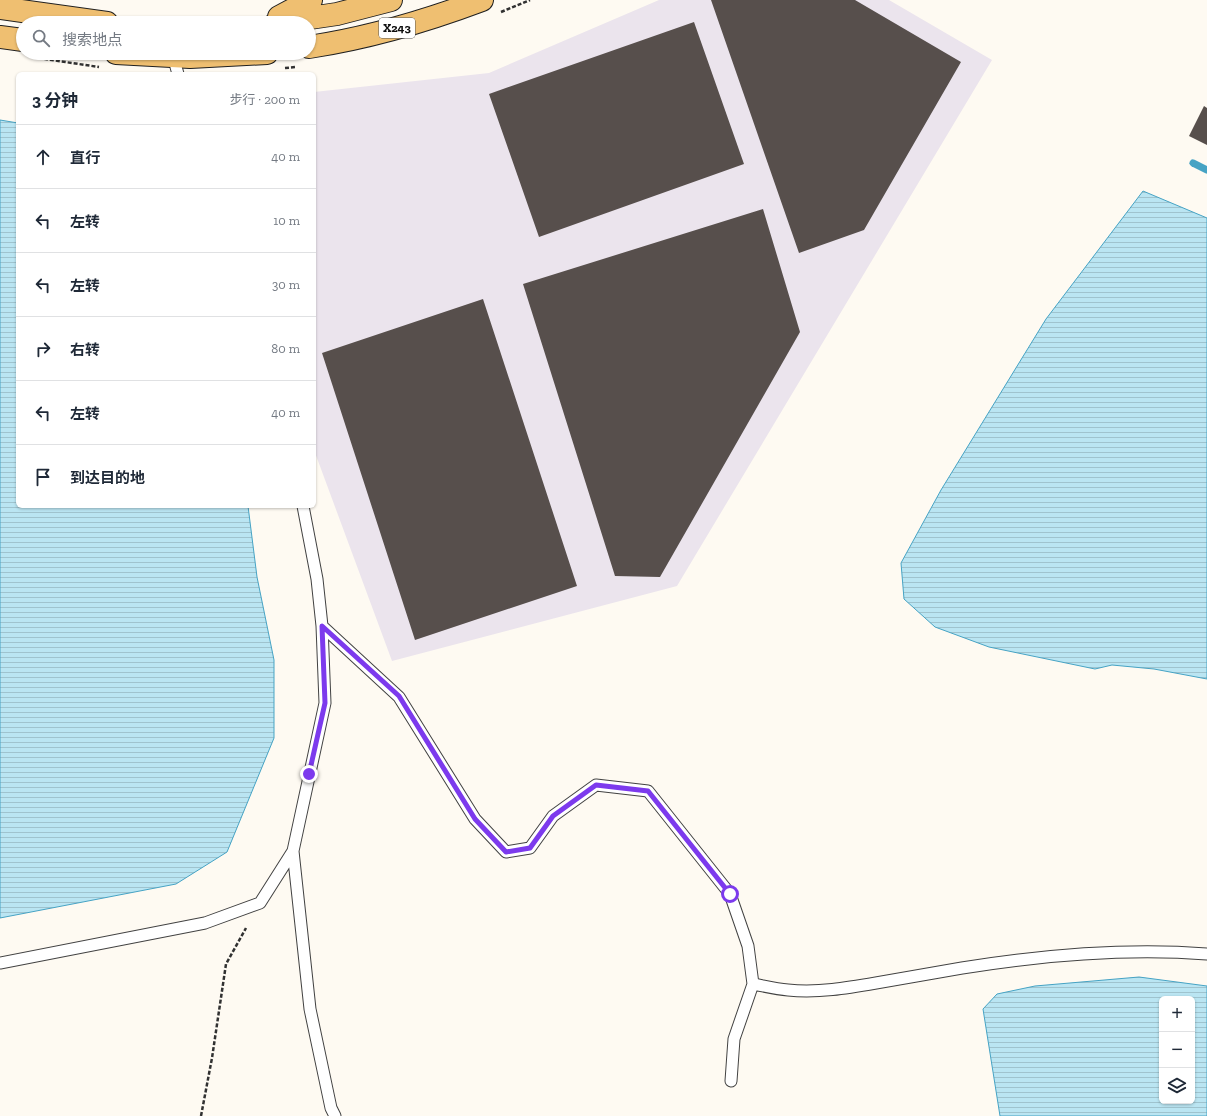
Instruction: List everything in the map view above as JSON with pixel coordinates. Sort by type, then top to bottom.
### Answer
[{"type":"main road","points":[[280,16],[311,0]]},
{"type":"main road","name":"X243","points":[[316,17],[337,14],[391,0]]},
{"type":"main road","name":"X243","points":[[316,46],[342,42],[422,22],[482,0]]},
{"type":"main road","points":[[0,8],[57,16]]},
{"type":"main road","points":[[0,37],[16,39]]},
{"type":"main road","points":[[150,60],[175,65],[184,60]]},
{"type":"lane","points":[[303,508],[317,579],[322,626],[325,703],[293,850],[310,1009],[331,1108],[336,1116]]},
{"type":"lane","points":[[322,626],[399,696],[475,819],[506,852],[530,848],[553,816],[596,785],[648,791],[730,894],[748,946],[752,984],[734,1039],[731,1081]]},
{"type":"lane","points":[[0,963],[205,923],[260,903],[293,850]]},
{"type":"lane","points":[[752,984],[789,990],[836,990],[963,968],[1028,959],[1085,954],[1138,952],[1207,954]]},
{"type":"path","points":[[201,1116],[212,1058],[226,964],[260,903]]},
{"type":"shaded area","points":[[659,0],[889,0],[992,60],[677,586],[392,661],[316,455],[316,92],[489,73]]},
{"type":"water","points":[[0,120],[16,123],[16,508],[248,508],[257,577],[274,660],[274,738],[227,852],[176,884],[0,918]]},
{"type":"water","points":[[1143,191],[1207,218],[1207,679],[1154,669],[1112,665],[1095,669],[989,647],[935,627],[904,599],[901,563],[941,490],[1046,319]]},
{"type":"water","points":[[1139,977],[1207,986],[1207,1116],[1000,1116],[983,1009],[997,994],[1035,986]]},
{"type":"building","points":[[711,0],[855,0],[961,62],[864,230],[799,253]]},
{"type":"building","points":[[694,22],[744,164],[539,237],[489,94]]},
{"type":"building","points":[[1204,106],[1207,108],[1207,145],[1189,136]]},
{"type":"building","points":[[763,209],[800,332],[660,577],[615,576],[523,284]]},
{"type":"building","points":[[483,299],[577,586],[415,640],[322,353]]},
{"type":"waterway","points":[[1193,163],[1207,170]]},
{"type":"route","points":[[309,774],[325,703],[322,626],[399,696],[475,819],[506,852],[530,848],[553,816],[596,785],[648,791],[730,894]]}]
